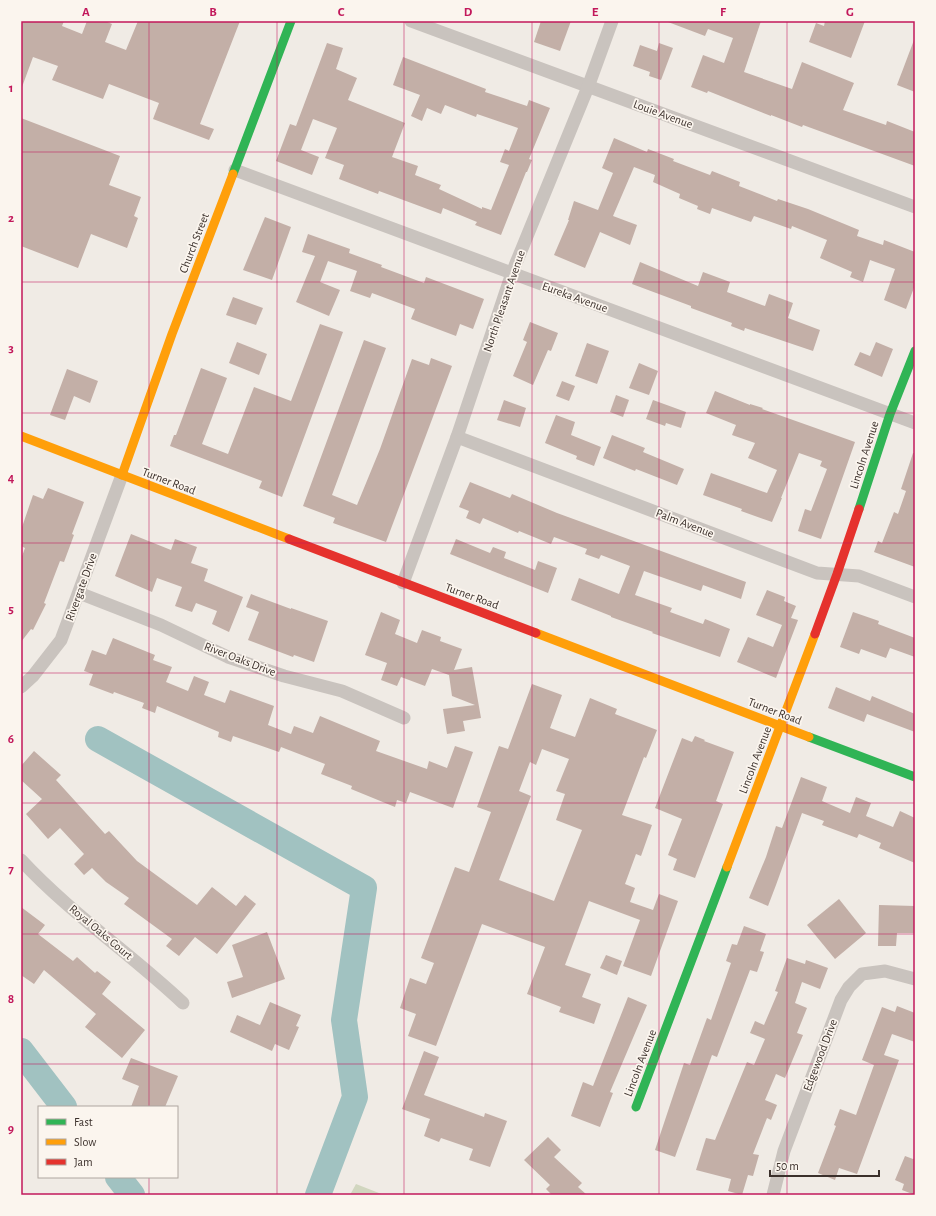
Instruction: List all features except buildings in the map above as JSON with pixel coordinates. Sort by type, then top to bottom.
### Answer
[{"type":"street","name":"Church Street","points":[[122,475],[172,334],[291,21]]},
{"type":"street","name":"Louie Avenue","points":[[411,21],[915,207]]},
{"type":"street","name":"North Pleasant Avenue","points":[[403,583],[457,437],[512,273],[588,87],[612,21]]},
{"type":"street","name":"Eureka Avenue","points":[[235,170],[915,423]]},
{"type":"street","name":"Lincoln Avenue","points":[[636,1107],[781,726],[837,574],[890,414],[915,351]]},
{"type":"street","name":"Turner Road","points":[[21,436],[403,583],[915,777]]},
{"type":"street","name":"Palm Avenue","points":[[457,437],[817,573],[859,576],[915,596]]},
{"type":"street","name":"Rivergate Drive","points":[[21,687],[33,676],[61,640],[122,475]]},
{"type":"street","name":"River Oaks Drive","points":[[79,593],[161,625],[228,657],[284,676],[342,691],[404,718]]},
{"type":"street","name":"Royal Oaks Court","points":[[21,860],[41,881],[100,933],[159,980],[183,1003]]},
{"type":"street","name":"Edgewood Drive","points":[[773,1195],[784,1151],[841,1000],[849,987],[862,974],[885,971],[915,979]]},
{"type":"green space","points":[[356,1184],[384,1195],[350,1195]]},
{"type":"waterway","points":[[98,739],[364,888],[344,1020],[355,1097],[318,1195]]},
{"type":"waterway","points":[[21,1051],[63,1106]]},
{"type":"waterway","points":[[119,1178],[132,1195]]},
{"type":"traffic: fast","points":[[233,174],[291,21]]},
{"type":"traffic: fast","points":[[859,509],[890,414],[915,351]]},
{"type":"traffic: fast","points":[[809,737],[915,777]]},
{"type":"traffic: fast","points":[[636,1107],[727,867]]},
{"type":"traffic: slow","points":[[122,475],[172,334],[233,174]]},
{"type":"traffic: slow","points":[[21,436],[289,539]]},
{"type":"traffic: slow","points":[[536,633],[809,737]]},
{"type":"traffic: slow","points":[[727,867],[815,634]]},
{"type":"traffic: jam","points":[[815,634],[859,509]]},
{"type":"traffic: jam","points":[[289,539],[536,633]]}]
